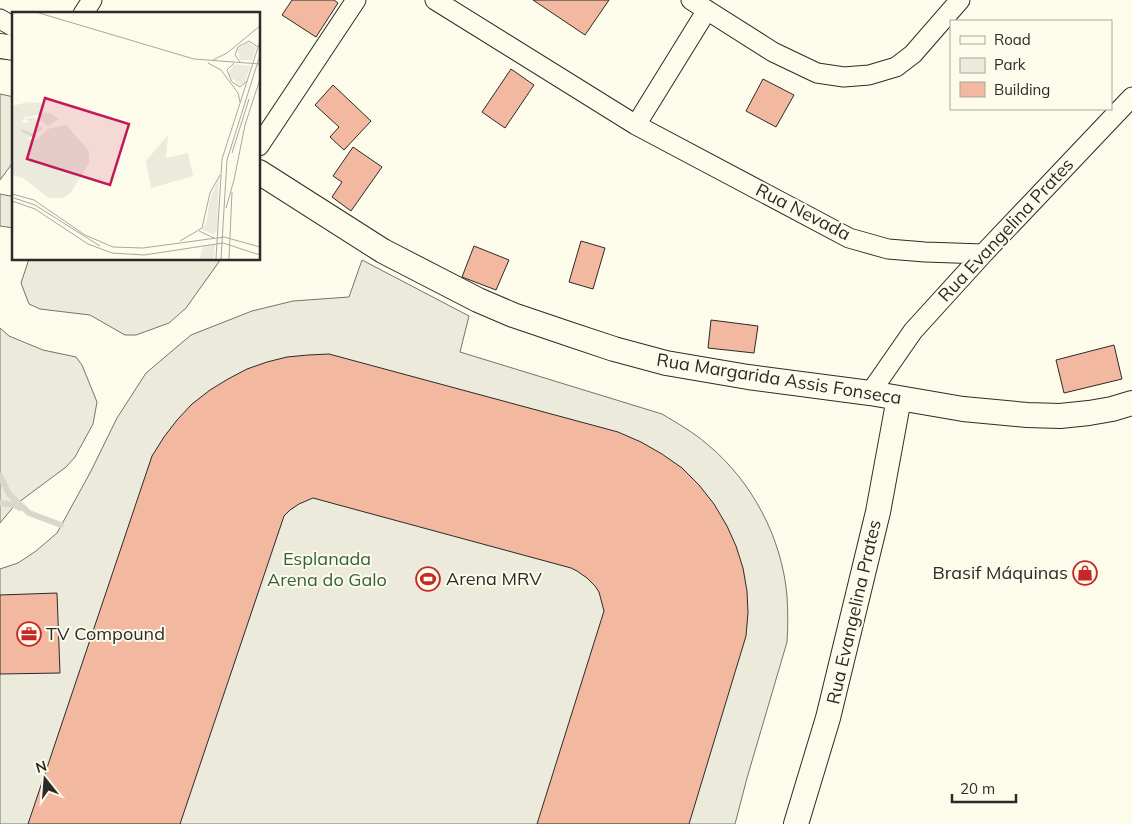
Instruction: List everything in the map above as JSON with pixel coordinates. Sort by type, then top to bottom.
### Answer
[{"type":"street","points":[[84,12],[92,0]]},
{"type":"street","points":[[260,144],[356,0]]},
{"type":"street","name":"Rua Nevada","points":[[435,0],[636,125],[849,238],[888,249],[983,254]]},
{"type":"street","points":[[691,0],[773,52],[817,72],[844,77],[869,75],[896,67],[913,54],[960,0]]},
{"type":"street","points":[[636,125],[707,10]]},
{"type":"street","points":[[0,18],[12,26]]},
{"type":"street","name":"Rua Evangelina Prates","points":[[870,393],[913,331],[983,254],[1132,97]]},
{"type":"street","name":"Rua Margarida Assis Fonseca","points":[[260,173],[383,251],[478,300],[513,315],[614,349],[666,363],[748,377],[870,393],[963,409],[1027,415],[1052,416],[1089,413],[1132,403]]},
{"type":"street","name":"Rua Evangelina Prates","points":[[796,824],[828,718],[878,512],[899,398]]},
{"type":"green space","points":[[0,94],[12,97],[12,164],[0,180]]},
{"type":"green space","points":[[0,194],[12,196],[12,228],[0,226]]},
{"type":"green space","points":[[29,260],[220,260],[186,308],[169,323],[136,335],[125,335],[90,315],[40,309],[29,304],[21,283]]},
{"type":"green space","name":"Arena MRV","points":[[362,260],[469,316],[460,352],[662,414],[707,444],[738,475],[751,493],[762,512],[779,553],[787,596],[787,642],[735,824],[0,824],[0,569],[18,563],[57,533],[117,418],[146,373],[191,335],[252,311],[293,301],[349,297]]},
{"type":"green space","points":[[0,328],[9,336],[43,350],[76,357],[82,365],[97,402],[93,424],[75,457],[66,467],[15,505],[0,523]]},
{"type":"building","points":[[292,0],[334,0],[338,3],[316,37],[282,15]]},
{"type":"building","points":[[533,0],[609,0],[585,35]]},
{"type":"building","points":[[511,69],[534,85],[505,128],[482,112]]},
{"type":"building","points":[[763,79],[794,95],[776,127],[746,111]]},
{"type":"building","points":[[333,85],[371,121],[344,150],[330,137],[339,127],[315,105]]},
{"type":"building","points":[[353,147],[382,167],[351,211],[332,197],[342,182],[333,176]]},
{"type":"building","points":[[581,241],[605,248],[593,289],[569,282]]},
{"type":"building","points":[[474,246],[509,260],[496,290],[462,277]]},
{"type":"building","points":[[711,320],[758,326],[754,353],[708,348]]},
{"type":"building","points":[[1114,345],[1122,379],[1064,393],[1056,360]]},
{"type":"building","name":"Arena MRV","points":[[329,354],[618,432],[641,442],[682,468],[714,504],[727,526],[743,568],[748,613],[746,636],[689,824],[537,824],[604,611],[599,592],[587,578],[571,568],[313,498],[299,504],[284,516],[180,824],[28,824],[152,456],[164,437],[192,404],[210,390],[247,369],[287,357]]},
{"type":"building","name":"TV Compound","points":[[57,593],[60,673],[0,674],[0,595]]},
{"type":"waterway","points":[[0,476],[9,494],[29,513],[61,525]]},
{"type":"waterway","points":[[0,503],[15,505],[20,508]]},
{"type":"place","name":"Brasif Máquinas","points":[[1085,573]]},
{"type":"place","name":"Arena MRV","points":[[428,579]]},
{"type":"place","name":"TV Compound","points":[[29,634]]},
{"type":"park label","name":"Esplanada Arena do Galo","points":[[327,569]]}]
